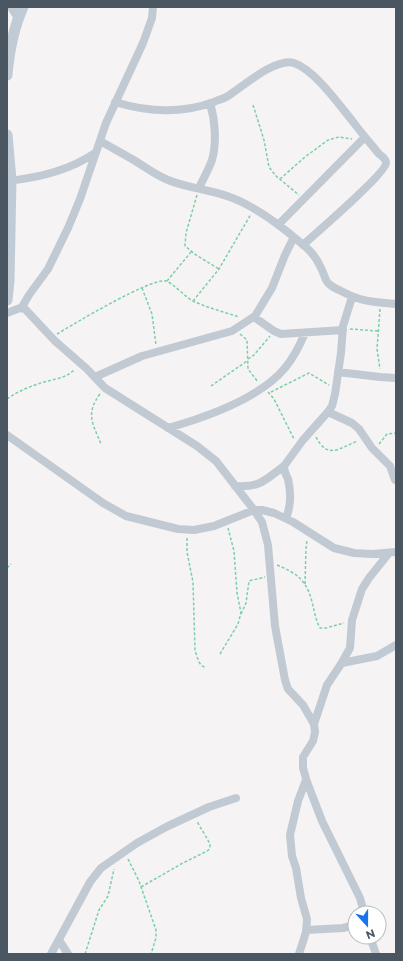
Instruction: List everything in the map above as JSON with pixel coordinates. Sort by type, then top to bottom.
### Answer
[{"type":"street","points":[[10,7],[18,18]]},
{"type":"street","points":[[7,75],[8,46],[23,7]]},
{"type":"street","points":[[7,313],[22,308],[29,295],[48,269],[59,248],[80,199],[106,123],[143,42],[152,18],[153,7]]},
{"type":"street","points":[[115,102],[134,108],[156,111],[177,110],[210,103],[227,97],[259,73],[288,62],[294,63],[301,67],[321,84],[363,138],[385,159],[386,164],[384,168],[345,208],[322,227],[304,245]]},
{"type":"street","points":[[199,188],[214,152],[215,141],[210,103]]},
{"type":"street","points":[[7,135],[9,181],[7,300]]},
{"type":"street","points":[[278,225],[363,138]]},
{"type":"street","points":[[100,141],[152,172],[169,180],[189,188],[199,188],[228,196],[254,209],[304,245],[321,266],[326,281],[331,286],[358,300],[396,304]]},
{"type":"street","points":[[9,181],[37,176],[72,166],[96,153]]},
{"type":"street","points":[[95,377],[156,351],[197,342],[234,329],[251,318],[260,309],[272,288],[294,237]]},
{"type":"street","points":[[235,486],[257,485],[284,466],[298,446],[332,406],[336,389],[345,318],[352,297]]},
{"type":"street","points":[[22,308],[28,312],[52,338],[105,388],[197,446],[216,461],[262,522],[266,535],[275,626],[285,680],[288,689],[303,705],[314,724],[315,732],[313,741],[303,757],[303,768],[306,780],[322,821],[360,898],[362,905]]},
{"type":"street","points":[[251,318],[281,334],[343,330]]},
{"type":"street","points":[[168,428],[191,422],[267,390],[286,368],[305,333]]},
{"type":"street","points":[[338,372],[396,378]]},
{"type":"street","points":[[328,412],[352,423],[374,450],[390,466],[396,479],[396,489]]},
{"type":"street","points":[[7,435],[117,512],[126,516],[178,529],[194,530],[214,526],[254,510],[269,511],[286,518],[334,548],[354,553],[372,554],[392,552]]},
{"type":"street","points":[[284,466],[290,491],[289,509],[286,518]]},
{"type":"street","points":[[314,724],[326,684],[342,663],[350,648],[352,620],[360,594],[365,583],[392,552]]},
{"type":"street","points":[[342,663],[378,656],[396,645]]},
{"type":"street","points":[[299,954],[307,930],[307,919],[292,856],[290,835],[298,801],[306,780]]},
{"type":"street","points":[[51,954],[95,874],[105,865],[166,827],[194,814],[236,798]]},
{"type":"street","points":[[307,930],[347,926]]},
{"type":"street","points":[[59,940],[68,954]]},
{"type":"path","points":[[253,105],[264,140],[269,167],[279,179],[304,198]]},
{"type":"path","points":[[279,179],[328,140],[339,137],[363,138]]},
{"type":"path","points":[[199,188],[190,215],[184,242],[185,246],[191,252],[219,269]]},
{"type":"path","points":[[193,301],[219,269],[254,209]]},
{"type":"path","points":[[52,338],[112,302],[142,288],[167,281],[191,252]]},
{"type":"path","points":[[167,281],[193,301],[251,318]]},
{"type":"path","points":[[142,288],[152,314],[156,351]]},
{"type":"path","points":[[380,303],[377,349],[380,377]]},
{"type":"path","points":[[234,329],[247,340],[248,369],[267,390],[298,446]]},
{"type":"path","points":[[343,330],[354,329],[378,332]]},
{"type":"path","points":[[211,386],[230,374],[254,355],[274,331]]},
{"type":"path","points":[[7,399],[15,393],[67,376],[80,363]]},
{"type":"path","points":[[267,390],[277,388],[309,373],[336,389]]},
{"type":"path","points":[[101,444],[91,415],[93,405],[105,388]]},
{"type":"path","points":[[311,430],[319,444],[326,450],[335,450],[365,439]]},
{"type":"path","points":[[374,450],[387,434],[396,433]]},
{"type":"path","points":[[226,522],[234,551],[237,593],[241,614]]},
{"type":"path","points":[[187,530],[187,552],[193,582],[196,651],[199,662],[206,668]]},
{"type":"path","points":[[305,584],[306,548],[309,532]]},
{"type":"path","points":[[269,562],[293,572],[305,584],[320,628],[334,626],[352,620]]},
{"type":"path","points":[[7,568],[11,564]]},
{"type":"path","points":[[220,654],[238,624],[246,603],[250,581],[270,576]]},
{"type":"path","points":[[141,887],[210,848],[209,841],[202,832],[194,814]]},
{"type":"path","points":[[128,850],[126,853],[141,887],[156,930],[156,938],[151,954]]},
{"type":"path","points":[[85,954],[99,910],[108,896],[112,872],[116,866]]}]
